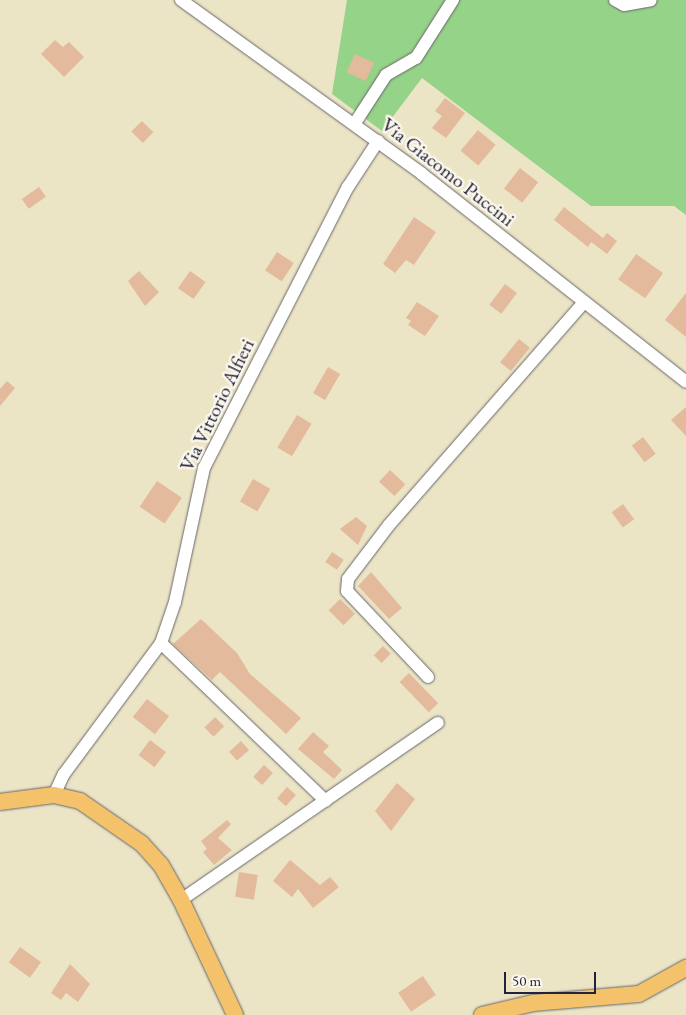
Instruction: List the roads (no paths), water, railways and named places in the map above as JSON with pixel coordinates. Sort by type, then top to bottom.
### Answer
[{"type":"main road","points":[[0,802],[54,794],[89,806],[142,844],[161,865],[181,900],[235,1015]]},
{"type":"main road","points":[[482,1015],[533,1003],[639,994],[686,968]]},
{"type":"street","name":"Via Giacomo Puccini","points":[[181,0],[355,123],[686,382]]},
{"type":"street","points":[[355,123],[386,75],[416,58],[453,0]]},
{"type":"street","points":[[615,0],[624,5],[651,0]]},
{"type":"street","name":"Via Vittorio Alfieri","points":[[54,794],[64,774],[161,643],[175,602],[204,468],[348,187],[378,141]]},
{"type":"street","points":[[428,677],[347,591],[348,578],[388,525],[584,302]]},
{"type":"street","points":[[161,643],[326,801]]},
{"type":"street","points":[[181,900],[438,723]]}]
